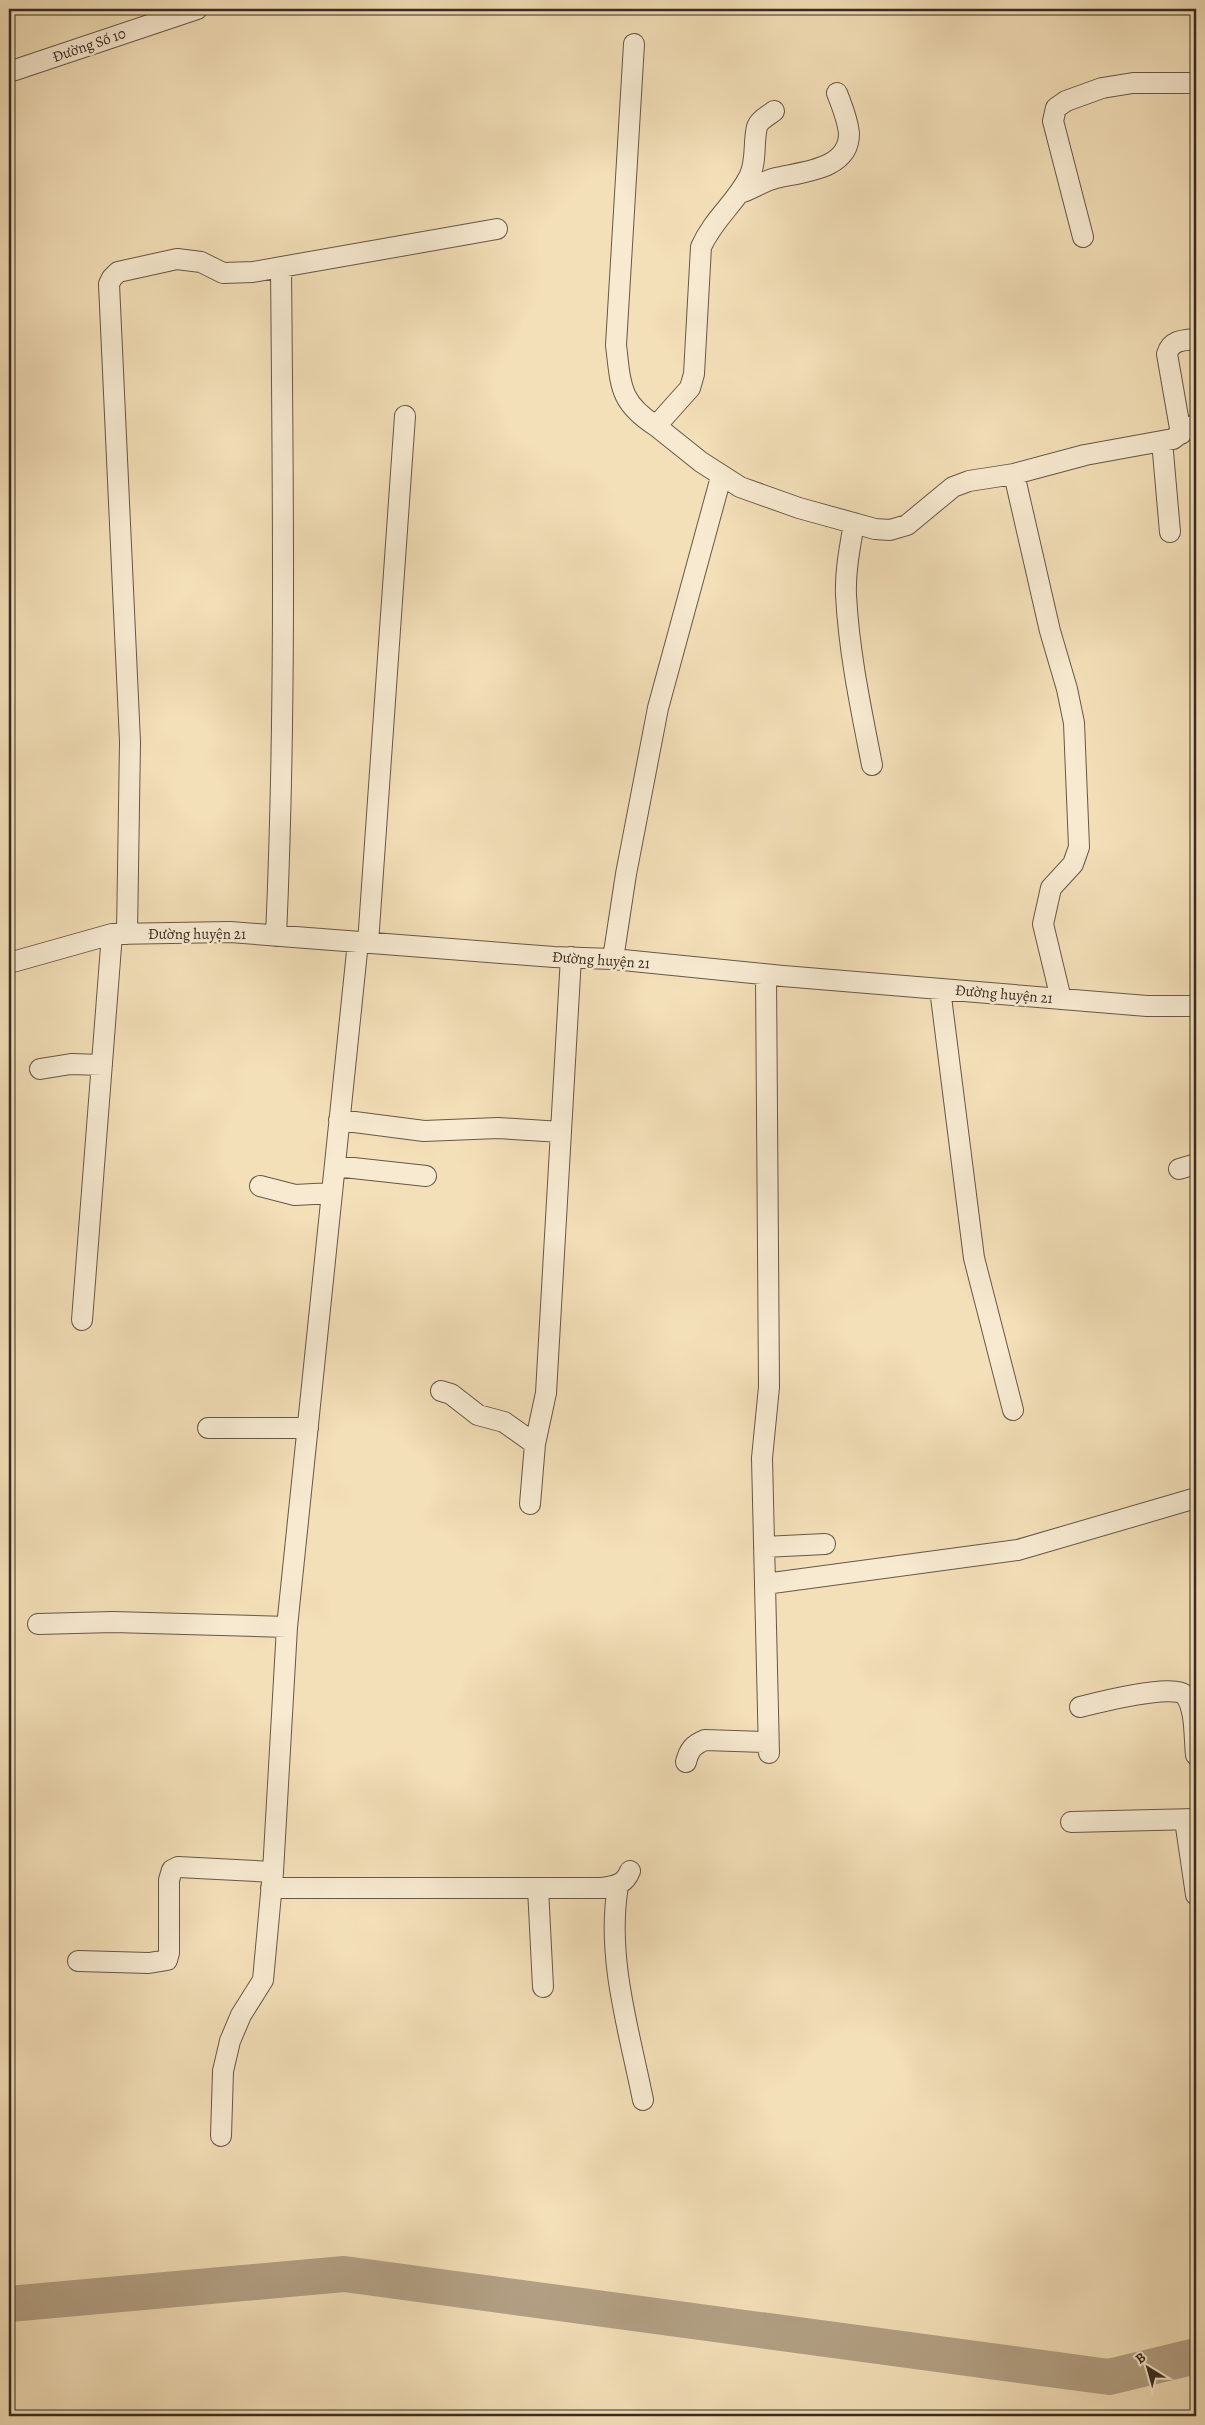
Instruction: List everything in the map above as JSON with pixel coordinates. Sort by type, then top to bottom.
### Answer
[{"type":"street","name":"Đường Số 10","points":[[9,72],[197,9]]},
{"type":"street","points":[[634,44],[616,345],[622,390],[632,409],[721,476],[740,487],[791,505],[854,523],[890,530],[907,525],[953,487],[969,481],[1014,474],[1085,455],[1173,439],[1189,430],[1167,354],[1174,342],[1196,339]]},
{"type":"street","points":[[1084,237],[1053,121],[1056,108],[1066,100],[1102,88],[1133,83],[1196,82]]},
{"type":"street","points":[[740,193],[775,178],[822,168],[841,155],[847,145],[849,134],[847,120],[837,93]]},
{"type":"street","points":[[656,426],[690,388],[694,374],[697,348],[701,247],[708,230],[740,193],[750,176],[757,127],[762,120],[774,112]]},
{"type":"street","points":[[82,1320],[102,1065],[120,934],[130,742],[109,284],[118,272],[177,259],[201,262],[223,273],[253,272],[496,228]]},
{"type":"street","points":[[276,936],[280,840],[284,573],[281,267]]},
{"type":"street","points":[[220,2136],[223,2071],[230,2041],[241,2015],[263,1980],[272,1880],[287,1627],[339,1120],[363,942],[405,416]]},
{"type":"street","points":[[1162,441],[1170,532]]},
{"type":"street","points":[[1014,474],[1050,631],[1067,689],[1074,723],[1080,847],[1073,864],[1051,888],[1043,924],[1061,999]]},
{"type":"street","points":[[613,959],[626,874],[658,708],[721,476]]},
{"type":"street","points":[[854,523],[848,559],[846,595],[856,680],[872,765]]},
{"type":"street","name":"Đường huyện 21","points":[[9,963],[120,934],[230,932],[613,959],[766,974],[1147,1006],[1196,1006]]},
{"type":"street","points":[[530,1504],[535,1444],[546,1393],[571,957]]},
{"type":"street","points":[[686,1762],[689,1751],[696,1744],[705,1740],[768,1747],[762,1458],[769,1387],[766,974]]},
{"type":"street","points":[[940,989],[974,1258],[1013,1410]]},
{"type":"street","points":[[40,1069],[72,1064],[102,1065]]},
{"type":"street","points":[[339,1120],[424,1131],[498,1128],[561,1132]]},
{"type":"street","points":[[335,1166],[426,1176]]},
{"type":"street","points":[[260,1186],[295,1195],[332,1193]]},
{"type":"street","points":[[441,1392],[451,1394],[473,1412],[504,1422],[535,1444]]},
{"type":"street","points":[[208,1428],[308,1428]]},
{"type":"street","points":[[765,1584],[1018,1550],[1196,1498]]},
{"type":"street","points":[[764,1547],[825,1544]]},
{"type":"street","points":[[38,1624],[113,1622],[287,1627]]},
{"type":"street","points":[[1080,1707],[1169,1690],[1179,1691],[1185,1695],[1191,1708],[1196,1755]]},
{"type":"street","points":[[1071,1822],[1191,1820],[1196,1895]]},
{"type":"street","points":[[78,1961],[149,1964],[167,1960],[169,1953],[169,1880],[172,1870],[178,1867],[272,1880],[538,1888],[602,1888],[624,1878],[614,1934],[617,1970],[643,2100]]},
{"type":"street","points":[[538,1888],[543,1987]]},
{"type":"waterway","points":[[9,2304],[344,2274],[1109,2377],[1196,2356]]}]
